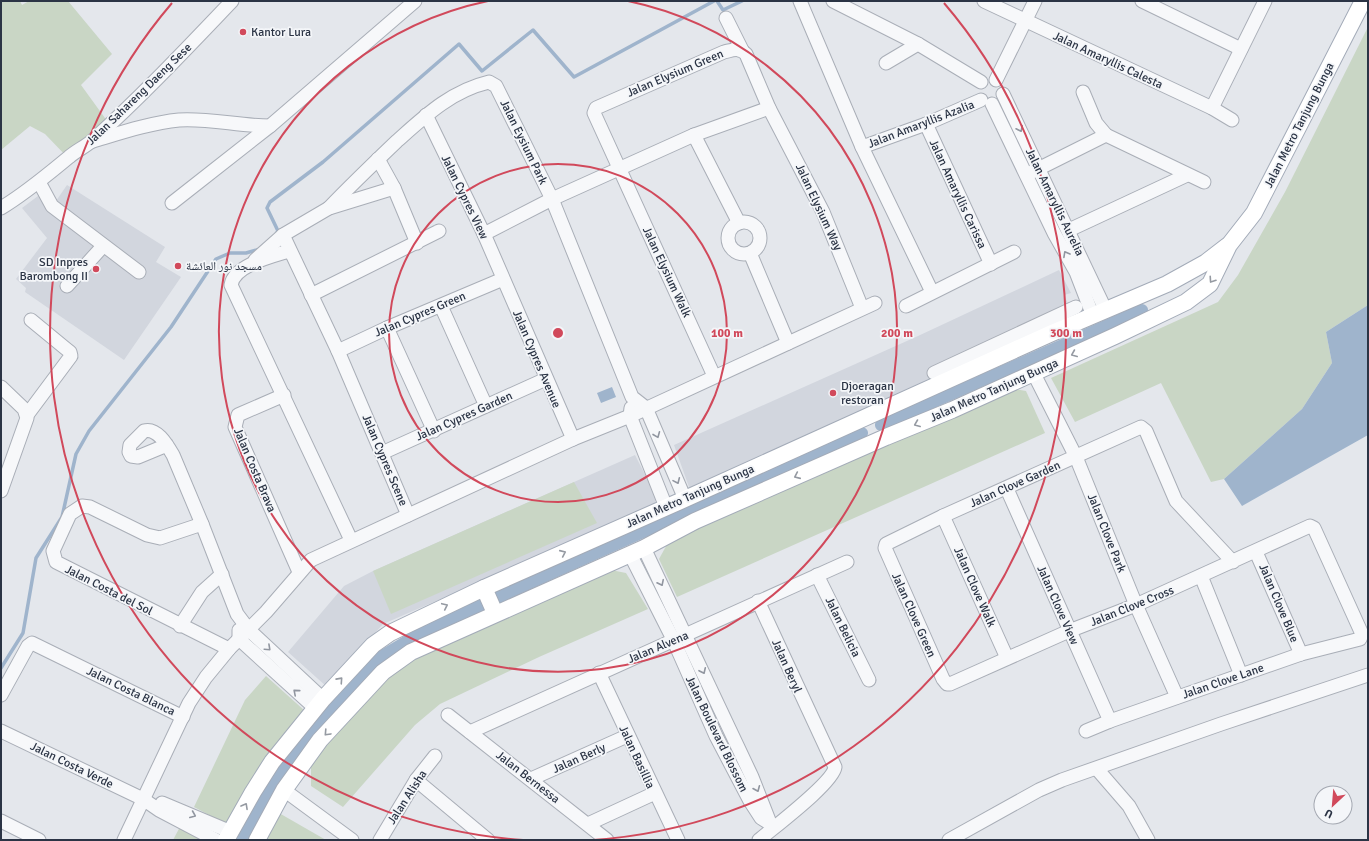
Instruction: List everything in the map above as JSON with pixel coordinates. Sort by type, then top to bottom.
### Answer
[{"type":"main road","name":"Jalan Metro Tanjung Bunga","points":[[257,840],[284,790],[320,740],[392,664],[411,652],[495,613],[644,548],[695,521],[876,441],[952,410],[1115,336],[1186,302],[1210,284],[1229,245],[1254,213],[1363,1]]},
{"type":"main road","name":"Jalan Metro Tanjung Bunga","points":[[229,836],[260,780],[319,704],[373,645],[390,633],[484,588],[867,417],[1049,326],[1099,314],[1176,279],[1205,263],[1229,245]]},
{"type":"main road","points":[[1176,279],[1186,302]]},
{"type":"main road","points":[[867,417],[876,441]]},
{"type":"main road","points":[[484,588],[495,613]]},
{"type":"street","name":"Jalan Sahareng Daeng Sese","points":[[1,208],[39,182],[70,156],[92,141],[158,78],[232,1]]},
{"type":"street","points":[[172,203],[270,126],[415,1]]},
{"type":"street","points":[[800,1],[862,147],[932,292]]},
{"type":"street","points":[[833,1],[918,44],[981,82]]},
{"type":"street","name":"Jalan Amaryllis Calesta","points":[[984,1],[1212,108],[1232,120]]},
{"type":"street","points":[[996,80],[1035,1]]},
{"type":"street","points":[[1142,1],[1241,48]]},
{"type":"street","points":[[1212,108],[1265,1]]},
{"type":"street","points":[[484,234],[552,199],[619,169],[694,136],[769,108],[746,54],[742,50],[726,18]]},
{"type":"street","points":[[892,30],[901,54]]},
{"type":"street","points":[[886,63],[918,44]]},
{"type":"street","name":"Jalan Elysium Green","points":[[619,169],[594,113],[596,108],[724,52],[736,49],[742,50]]},
{"type":"street","points":[[988,78],[996,80],[1002,86],[1003,94],[999,101],[986,102],[977,95],[977,88],[981,82],[988,78]]},
{"type":"street","name":"Jalan Eysium Park","points":[[328,208],[378,159],[426,115],[448,98],[465,90],[489,82],[496,86],[552,199],[632,397]]},
{"type":"street","points":[[1083,92],[1096,123],[1106,135],[1204,182]]},
{"type":"street","name":"Jalan Amaryllis Aurelia","points":[[1003,94],[1069,230],[1082,271],[1099,314]]},
{"type":"street","name":"Jalan Amaryllis Azalia","points":[[862,147],[986,102]]},
{"type":"street","name":"Jalan Amaryllis Aurelia","points":[[986,102],[1025,175],[1082,271]]},
{"type":"street","name":"Jalan Elysium Way","points":[[769,108],[824,212],[868,305]]},
{"type":"street","name":"Jalan Cypres View","points":[[426,115],[484,234],[503,278]]},
{"type":"street","points":[[92,141],[147,126],[178,120],[200,120],[251,126],[270,126]]},
{"type":"street","name":"Jalan Amaryllis Carissa","points":[[926,124],[991,264]]},
{"type":"street","points":[[1025,175],[1040,169],[1106,135]]},
{"type":"street","points":[[694,136],[738,223]]},
{"type":"street","points":[[378,159],[394,188],[417,243]]},
{"type":"street","name":"Jalan Elysium Walk","points":[[619,169],[714,376]]},
{"type":"street","points":[[1069,230],[1187,175]]},
{"type":"street","points":[[39,182],[52,206],[139,272]]},
{"type":"street","points":[[351,540],[231,285],[233,278],[283,235],[328,208],[394,188]]},
{"type":"street","points":[[738,223],[749,223],[757,230],[759,235],[758,246],[750,253],[745,254],[736,252],[729,244],[728,234],[738,223]]},
{"type":"street","points":[[311,295],[440,231]]},
{"type":"street","name":"Jalan Cypres Scene","points":[[283,235],[289,251],[338,351],[408,515],[572,439],[630,416],[868,305]]},
{"type":"street","points":[[68,286],[104,246]]},
{"type":"street","points":[[251,264],[289,251]]},
{"type":"street","points":[[906,306],[1014,252]]},
{"type":"street","points":[[750,253],[788,343]]},
{"type":"street","name":"Jalan Cypres Green","points":[[338,351],[387,328],[503,278]]},
{"type":"street","name":"Jalan Cypres Avenue","points":[[503,278],[572,439]]},
{"type":"street","points":[[441,306],[486,406]]},
{"type":"street","points":[[934,373],[1049,326],[1076,307]]},
{"type":"street","points":[[1,491],[25,426],[27,415],[71,356],[70,352],[31,320]]},
{"type":"street","points":[[387,328],[434,431]]},
{"type":"street","name":"Jalan Clove Park","points":[[1034,372],[1076,456],[1136,605],[1176,697]]},
{"type":"street","name":"Jalan Cypres Garden","points":[[382,453],[434,431],[546,379]]},
{"type":"street","points":[[1,387],[24,409],[27,415]]},
{"type":"street","name":"Jalan Costa Brava","points":[[284,395],[238,415],[235,427],[299,572]]},
{"type":"street","points":[[632,397],[646,408],[685,499]]},
{"type":"street","points":[[632,397],[630,416],[666,507]]},
{"type":"street","name":"Jalan Clove Garden","points":[[887,543],[942,516],[1008,489],[1138,427],[1143,428],[1146,431],[1176,501],[1233,562]]},
{"type":"street","points":[[167,445],[202,524],[238,614],[249,630],[319,704]]},
{"type":"street","name":"Jalan Clove View","points":[[1008,489],[1069,631],[1110,721]]},
{"type":"street","name":"Jalan Costa del Sol","points":[[202,524],[169,536],[154,537],[100,511],[82,506],[68,517],[53,551],[54,560],[62,566],[180,626],[229,648]]},
{"type":"street","points":[[183,717],[189,703],[202,683],[229,648],[249,630],[299,572],[314,558],[408,515]]},
{"type":"street","name":"Jalan Clove Walk","points":[[942,516],[1007,658]]},
{"type":"street","name":"Jalan Clove Cross","points":[[950,684],[1069,631],[1136,605],[1256,552],[1310,526],[1313,527],[1362,637]]},
{"type":"street","name":"Jalan Clove Green","points":[[887,543],[885,548],[943,679],[946,684],[950,684]]},
{"type":"street","name":"Jalan Boulevard Blossom","points":[[644,548],[752,777],[771,826]]},
{"type":"street","name":"Jalan Clove Blue","points":[[1256,552],[1301,654]]},
{"type":"street","name":"Jalan Boulevard Blossom","points":[[630,554],[673,639],[716,736],[750,801],[761,818],[771,826]]},
{"type":"street","name":"Jalan Alvena","points":[[470,732],[673,639],[686,635],[758,601],[847,562]]},
{"type":"street","points":[[180,626],[202,592],[222,574]]},
{"type":"street","name":"Jalan Belicia","points":[[817,575],[869,680]]},
{"type":"street","points":[[1201,576],[1241,675]]},
{"type":"street","name":"Jalan Beryl","points":[[758,601],[835,767],[835,771],[823,786],[771,826]]},
{"type":"street","points":[[238,614],[239,639],[319,704]]},
{"type":"street","name":"Jalan Clove Lane","points":[[1086,731],[1176,697],[1301,654],[1362,637]]},
{"type":"street","name":"Jalan Costa Blanca","points":[[1,695],[28,646],[32,643],[183,717],[124,840]]},
{"type":"street","name":"Jalan Basillia","points":[[599,673],[627,736],[678,840]]},
{"type":"street","points":[[949,840],[1040,790],[1062,780],[1097,769],[1221,724],[1368,675]]},
{"type":"street","name":"Jalan Bernessa","points":[[448,715],[607,840]]},
{"type":"street","name":"Jalan Costa Verde","points":[[1,731],[143,799]]},
{"type":"street","points":[[716,736],[731,733]]},
{"type":"street","name":"Jalan Berly","points":[[531,779],[627,736]]},
{"type":"street","name":"Jalan Alisha","points":[[380,840],[416,780],[435,756]]},
{"type":"street","points":[[1097,769],[1129,806],[1148,840]]},
{"type":"street","points":[[416,780],[488,840]]},
{"type":"street","points":[[284,790],[352,840]]},
{"type":"street","points":[[588,824],[655,793]]},
{"type":"street","points":[[143,799],[163,803],[229,836]]},
{"type":"street","points":[[143,799],[159,810],[216,840]]},
{"type":"street","points":[[1,821],[39,840]]},
{"type":"street","points":[[759,840],[771,826]]},
{"type":"shaded area","name":"SD Inpres Barombong II","points":[[67,185],[165,247],[156,262],[181,277],[124,360],[25,292],[26,288],[16,279],[47,238],[22,208],[42,193],[56,201]]},
{"type":"shaded area","points":[[1059,270],[1071,293],[1064,295],[1070,308],[1068,318],[696,488],[689,487],[674,445],[918,336]]},
{"type":"shaded area","points":[[635,455],[656,496],[655,506],[383,624],[327,687],[288,652],[344,586],[373,571]]},
{"type":"green space","points":[[1,1],[20,1],[22,5],[29,1],[68,1],[112,54],[81,85],[110,125],[70,160],[45,134],[30,126],[1,150]]},
{"type":"green space","points":[[1368,27],[1368,305],[1326,332],[1332,363],[1302,409],[1224,479],[1211,482],[1161,383],[1075,422],[1051,378],[1218,302],[1238,275],[1285,192]]},
{"type":"green space","points":[[1009,388],[1026,391],[1045,433],[677,597],[659,559],[670,539]]},
{"type":"green space","points":[[574,482],[597,523],[391,614],[373,571]]},
{"type":"green space","points":[[606,569],[626,573],[648,609],[539,657],[440,704],[415,725],[343,807],[311,786],[311,765],[324,746],[366,696],[406,661]]},
{"type":"green space","points":[[266,676],[305,711],[272,748],[226,824],[194,807],[245,700]]},
{"type":"green space","points":[[279,813],[326,840],[262,840]]},
{"type":"green space","points":[[181,825],[209,840],[173,840]]},
{"type":"water","points":[[1368,305],[1368,435],[1242,506],[1224,479],[1302,409],[1332,363],[1326,332]]},
{"type":"water","points":[[612,387],[616,397],[601,403],[597,393]]},
{"type":"waterway","points":[[276,234],[278,231],[267,208],[270,202],[323,162],[459,44],[482,71],[533,30],[574,77],[714,1]]},
{"type":"waterway","points":[[717,1],[723,10],[742,1]]},
{"type":"waterway","points":[[1,668],[23,633],[36,558],[62,517],[76,454],[89,431],[171,327],[216,259],[230,253],[246,253],[260,249]]},
{"type":"waterway","points":[[881,425],[1142,310]]},
{"type":"waterway","points":[[499,597],[862,433]]},
{"type":"waterway","points":[[242,840],[263,799],[292,757],[328,712],[379,658],[416,636],[481,605]]},
{"type":"place","name":"Kantor Lura","points":[[243,32]]},
{"type":"place","name":"مسجد نور العائشة","points":[[178,266]]},
{"type":"place","name":"SD Inpres Barombong II","points":[[96,269]]},
{"type":"place","name":"Djoeragan restoran","points":[[833,393]]}]
